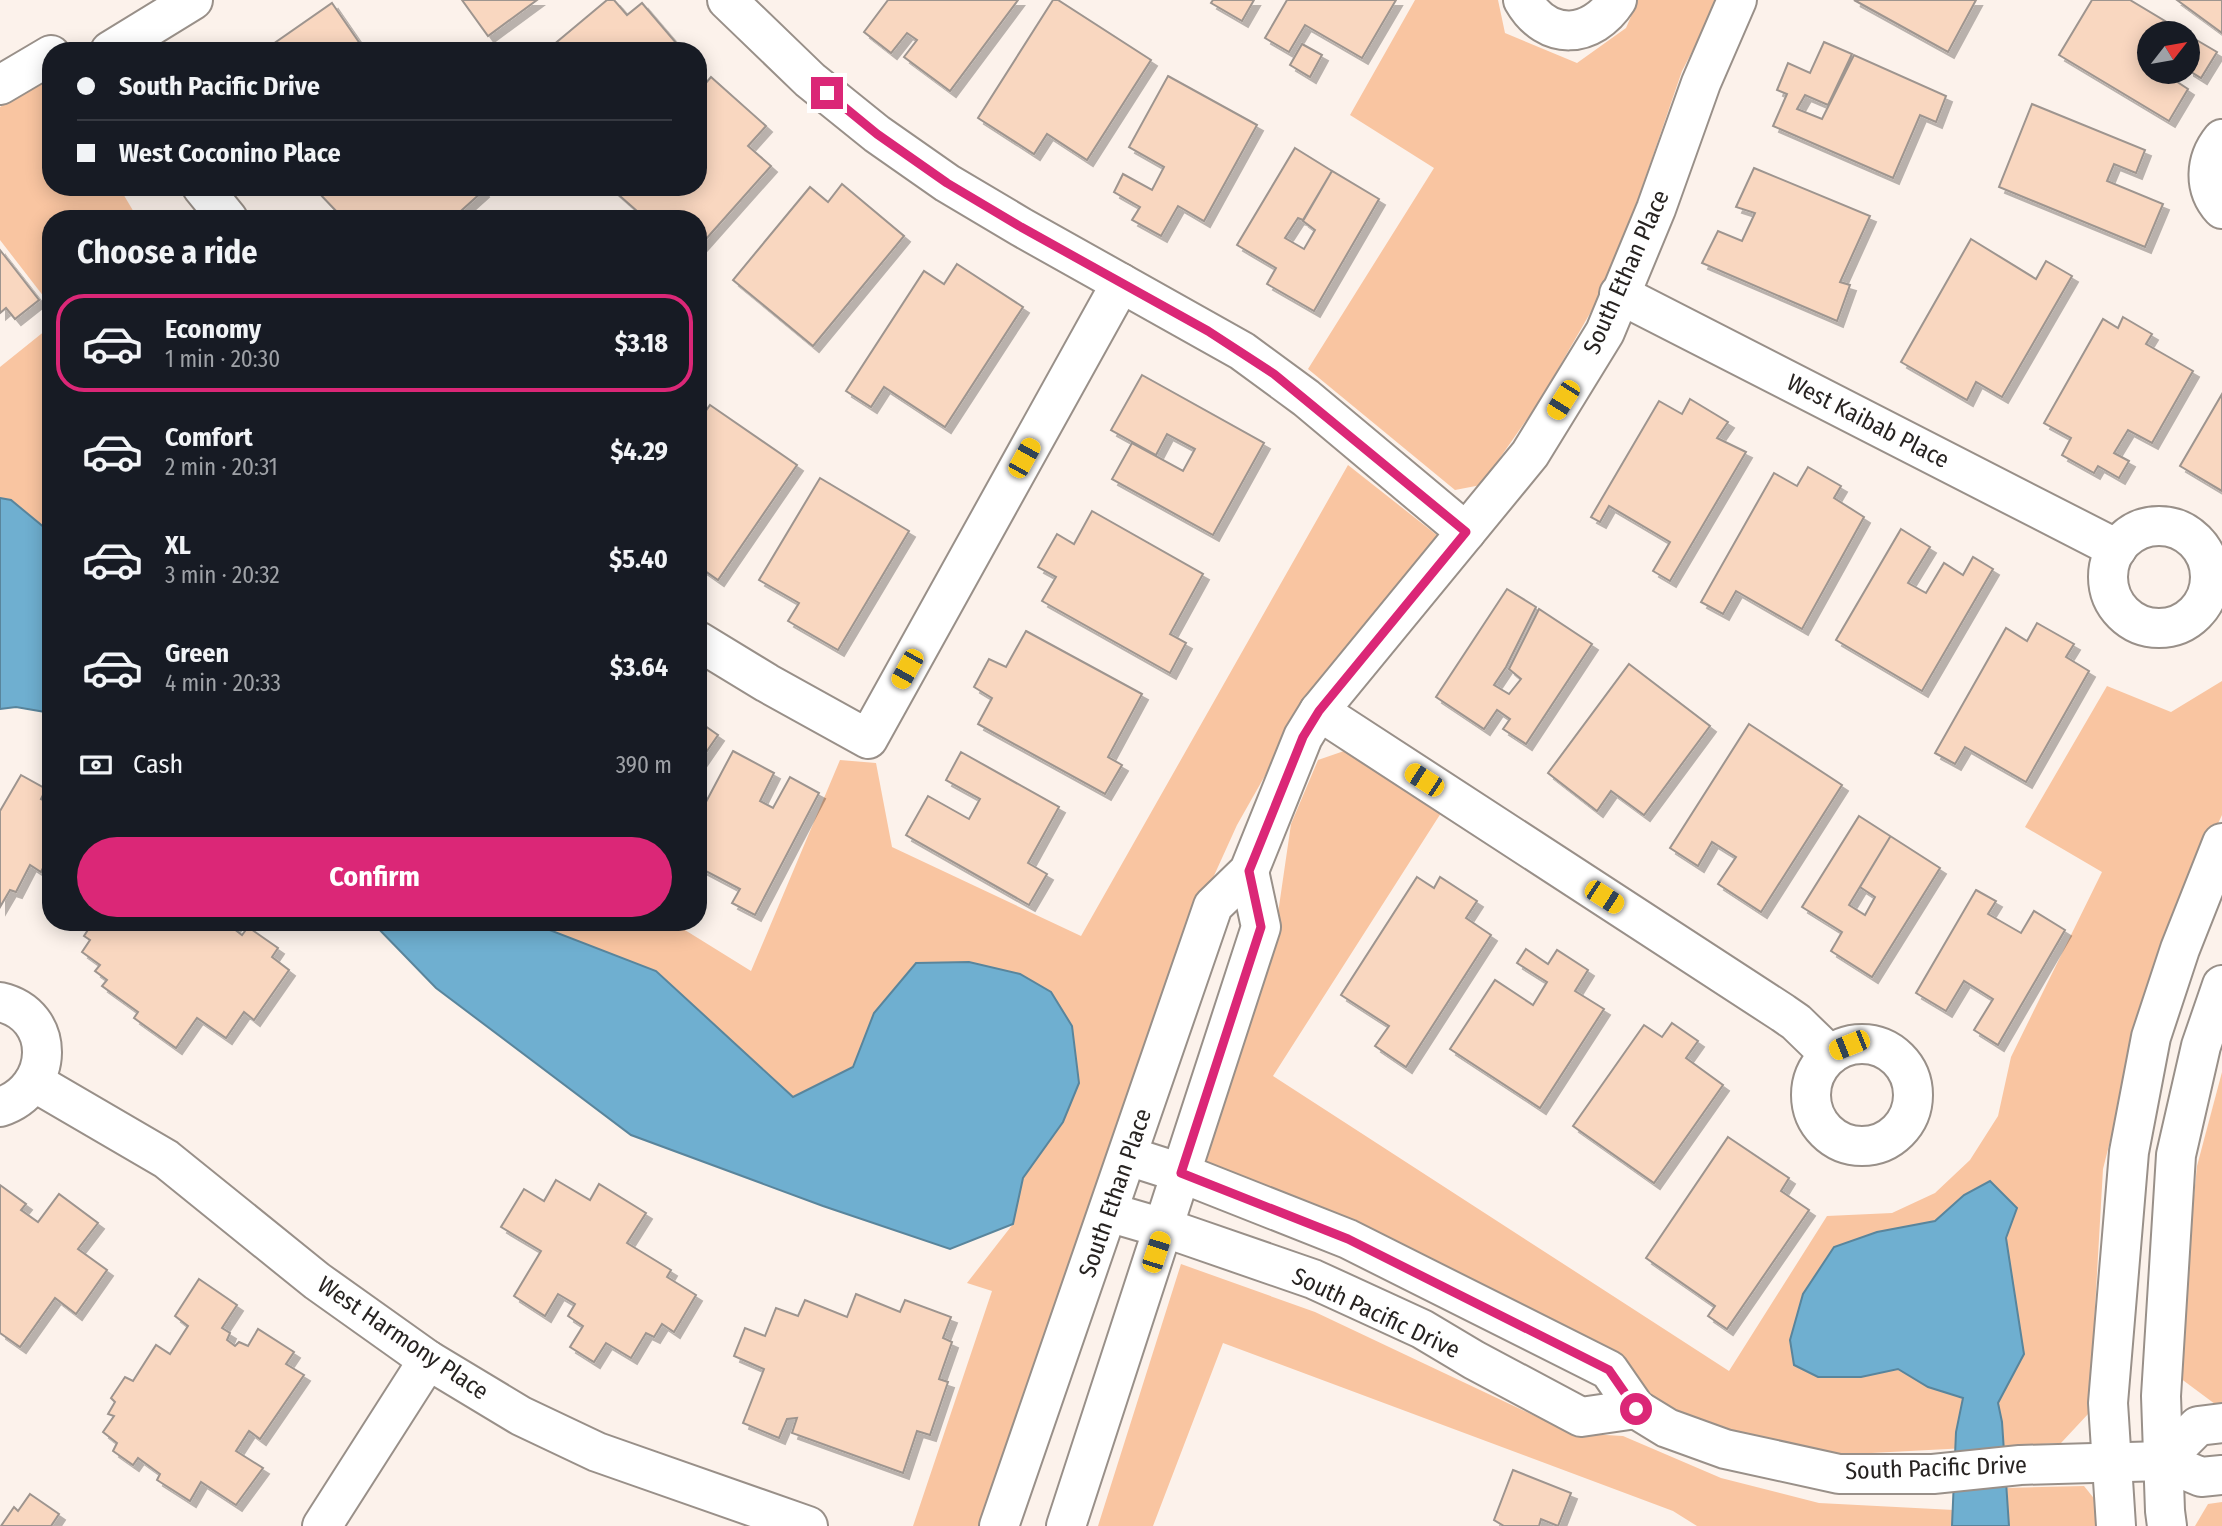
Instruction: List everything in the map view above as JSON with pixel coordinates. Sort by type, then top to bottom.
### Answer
[{"type":"street","points":[[123,42],[193,0]]},
{"type":"street","points":[[1523,0],[1529,11],[1543,23],[1559,30],[1594,25],[1608,14],[1617,0]]},
{"type":"street","name":"South Ethan Place","points":[[999,1526],[1213,906],[1249,871],[1303,737],[1319,711],[1530,454],[1605,332],[1656,209],[1701,83],[1737,0]]},
{"type":"street","points":[[747,7],[829,95],[877,134],[947,183],[1208,331],[1274,374],[1466,532]]},
{"type":"street","points":[[0,85],[42,60]]},
{"type":"street","points":[[2222,139],[2211,156],[2208,173],[2210,191],[2222,209]]},
{"type":"street","points":[[209,196],[221,210]]},
{"type":"street","points":[[707,646],[868,739],[1121,283]]},
{"type":"street","name":"West Kaibab Place","points":[[1619,294],[2117,549]]},
{"type":"street","points":[[1319,711],[1783,1013],[1830,1055]]},
{"type":"street","points":[[2116,1526],[2108,1403],[2129,1152],[2151,1037],[2180,949],[2222,843]]},
{"type":"street","points":[[1066,1526],[1261,927],[1249,871]]},
{"type":"street","points":[[2167,1526],[2161,1396],[2176,1154],[2201,1046],[2222,985]]},
{"type":"street","points":[[0,1002],[22,1013],[34,1025],[40,1040],[42,1057],[39,1075],[28,1091],[14,1102],[0,1107]]},
{"type":"street","name":"West Harmony Place","points":[[34,1082],[166,1159],[317,1281],[428,1360],[522,1416],[597,1452],[808,1526]]},
{"type":"street","name":"South Pacific Drive","points":[[1128,1156],[1181,1173],[1348,1239],[1609,1370],[1636,1409],[1667,1428],[1725,1450],[1839,1474],[1933,1474],[2020,1465],[2163,1461],[2201,1477],[2222,1475]]},
{"type":"street","name":"South Pacific Drive","points":[[1108,1212],[1313,1279],[1422,1329],[1581,1417],[1636,1409]]},
{"type":"street","points":[[322,1526],[428,1360]]},
{"type":"street","points":[[2163,1461],[2199,1426],[2222,1423]]},
{"type":"shaded area","points":[[1415,0],[1498,0],[1505,33],[1577,63],[1626,28],[1638,0],[1719,0],[1682,71],[1612,275],[1539,402],[1481,485],[1455,490],[1308,369],[1434,168],[1350,115]]},
{"type":"shaded area","points":[[42,84],[42,196],[124,196],[133,210],[42,210],[42,294],[0,240],[0,107]]},
{"type":"shaded area","points":[[42,333],[42,526],[11,500],[0,498],[0,367]]},
{"type":"shaded area","points":[[1348,465],[1438,536],[1322,675],[1237,825],[1188,933],[984,1526],[913,1526],[992,1291],[967,1283],[1013,1224],[1023,1178],[1063,1122],[1020,974],[969,962],[916,963],[874,1013],[853,1067],[793,1097],[656,971],[552,931],[687,931],[751,971],[840,760],[876,763],[892,847],[1081,936]]},
{"type":"shaded area","points":[[2222,681],[2222,815],[2158,950],[2103,1169],[2089,1413],[2061,1443],[1833,1455],[1762,1446],[1649,1399],[1201,1170],[1276,927],[1291,824],[1318,760],[1344,751],[1441,813],[1273,1076],[1729,1371],[1827,1216],[1892,1213],[1935,1193],[1970,1160],[1998,1116],[2011,1057],[2102,872],[2025,827],[2107,686],[2171,712]]},
{"type":"shaded area","points":[[2222,1072],[2222,1403],[2215,1404],[2176,1375],[2197,1166]]},
{"type":"shaded area","points":[[1181,1264],[1315,1312],[1571,1433],[1623,1436],[1721,1478],[1819,1503],[1954,1510],[1952,1526],[1697,1526],[1673,1511],[1223,1343],[1153,1526],[1098,1526]]},
{"type":"shaded area","points":[[2084,1486],[2105,1512],[2107,1526],[2009,1526],[2007,1488]]},
{"type":"shaded area","points":[[2222,1502],[2222,1526],[2195,1526],[2208,1504]]},
{"type":"water","points":[[0,498],[11,500],[42,526],[42,711],[16,707],[0,709]]},
{"type":"water","points":[[381,931],[552,931],[656,971],[793,1097],[853,1067],[874,1013],[916,963],[969,962],[1020,974],[1051,992],[1072,1026],[1079,1083],[1063,1122],[1023,1178],[1013,1224],[950,1249],[823,1206],[631,1135],[436,988]]},
{"type":"water","points":[[1990,1181],[2017,1208],[2006,1238],[2024,1354],[1998,1403],[2002,1422],[2009,1526],[1952,1526],[1956,1432],[1963,1398],[1928,1387],[1898,1369],[1861,1377],[1818,1377],[1794,1365],[1790,1340],[1803,1294],[1834,1247],[1877,1232],[1935,1221],[1964,1195]]},
{"type":"building","points":[[462,0],[537,0],[488,36]]},
{"type":"building","points":[[607,0],[614,0],[627,15],[642,3],[675,42],[557,42]]},
{"type":"building","points":[[888,0],[1018,0],[950,91],[904,57],[917,40],[907,33],[891,53],[864,32]]},
{"type":"building","points":[[1053,0],[1058,0],[1151,60],[1087,160],[1047,134],[1034,154],[978,118]]},
{"type":"building","points":[[1213,0],[1254,0],[1242,21],[1211,3]]},
{"type":"building","points":[[1287,0],[1396,0],[1362,58],[1305,25],[1289,52],[1265,38]]},
{"type":"building","points":[[1854,0],[1976,0],[1948,52]]},
{"type":"building","points":[[2092,0],[2130,0],[2165,21],[2137,21],[2137,84],[2180,84],[2188,89],[2169,121],[2059,55]]},
{"type":"building","points":[[2177,0],[2222,0],[2222,33]]},
{"type":"building","points":[[332,3],[359,42],[276,42]]},
{"type":"building","points":[[1824,42],[1852,54],[1828,105],[1805,95],[1797,109],[1822,119],[1854,55],[1946,96],[1936,122],[1920,115],[1893,178],[1773,126],[1787,94],[1777,90],[1788,63],[1810,73]]},
{"type":"building","points":[[2200,42],[2217,52],[2200,77]]},
{"type":"building","points":[[1302,44],[1322,55],[1310,77],[1290,65]]},
{"type":"building","points":[[1168,76],[1257,125],[1204,221],[1178,206],[1161,236],[1132,220],[1140,207],[1114,192],[1123,174],[1152,190],[1164,167],[1129,147]]},
{"type":"building","points":[[711,77],[766,126],[748,146],[771,166],[707,238],[707,210],[636,210],[620,196],[707,196],[707,82]]},
{"type":"building","points":[[2032,104],[2145,150],[2136,173],[2114,164],[2107,181],[2163,204],[2145,247],[1999,187]]},
{"type":"building","points":[[1295,148],[1379,199],[1314,311],[1267,284],[1276,268],[1237,245]],"holes":[[[1332,171],[1303,221],[1315,230],[1304,249],[1285,238],[1298,218],[1303,220]]]},
{"type":"building","points":[[1754,168],[1870,216],[1840,282],[1850,285],[1837,321],[1702,263],[1718,231],[1742,241],[1755,213],[1736,207]]},
{"type":"building","points":[[842,184],[904,236],[813,346],[733,280],[810,187],[828,202]]},
{"type":"building","points":[[322,196],[477,196],[462,210],[335,210]]},
{"type":"building","points":[[1971,239],[2036,279],[2046,261],[2072,276],[2002,397],[1976,382],[1967,400],[1901,362]]},
{"type":"building","points":[[0,250],[39,300],[15,319],[6,308],[0,313]]},
{"type":"building","points":[[957,264],[1023,307],[945,427],[884,387],[871,407],[846,391],[924,271],[944,284]]},
{"type":"building","points":[[2123,317],[2152,334],[2146,344],[2193,371],[2152,443],[2128,430],[2114,453],[2129,461],[2119,478],[2098,466],[2094,473],[2062,455],[2071,438],[2044,423],[2103,319],[2118,328]]},
{"type":"building","points":[[1142,375],[1264,443],[1213,535],[1112,479],[1132,443],[1183,471],[1195,449],[1167,434],[1156,455],[1111,430]]},
{"type":"building","points":[[2222,394],[2222,491],[2180,466]]},
{"type":"building","points":[[1690,399],[1728,422],[1717,438],[1746,452],[1670,581],[1653,571],[1670,542],[1609,506],[1600,522],[1591,517],[1659,401],[1682,414]]},
{"type":"building","points":[[710,405],[797,465],[718,580],[707,572],[707,409]]},
{"type":"building","points":[[1808,467],[1841,486],[1834,498],[1864,517],[1802,629],[1736,591],[1723,614],[1701,602],[1774,473],[1797,486]]},
{"type":"building","points":[[820,478],[909,531],[838,650],[788,621],[799,603],[759,580]]},
{"type":"building","points":[[1092,511],[1203,574],[1170,634],[1186,643],[1170,673],[1042,601],[1056,577],[1038,567],[1057,534],[1074,544]]},
{"type":"building","points":[[1901,529],[1930,547],[1908,583],[1926,593],[1944,563],[1963,575],[1973,557],[1993,569],[1922,691],[1836,640]]},
{"type":"building","points":[[1507,589],[1536,607],[1494,685],[1509,694],[1521,679],[1509,669],[1539,609],[1592,644],[1526,744],[1503,729],[1510,719],[1497,710],[1484,729],[1436,697]]},
{"type":"building","points":[[2037,623],[2074,644],[2066,657],[2089,671],[2026,782],[1965,747],[1955,764],[1935,753],[2006,628],[2027,641]]},
{"type":"building","points":[[1026,631],[1142,694],[1108,757],[1122,765],[1105,794],[978,724],[992,698],[974,687],[989,659],[1006,667]]},
{"type":"building","points":[[1629,664],[1710,726],[1644,815],[1611,791],[1597,811],[1548,773]]},
{"type":"building","points":[[1749,724],[1842,785],[1761,912],[1718,884],[1736,857],[1712,842],[1698,866],[1670,848]]},
{"type":"building","points":[[707,727],[718,735],[707,751]]},
{"type":"building","points":[[733,751],[774,773],[760,801],[773,808],[790,777],[819,793],[755,915],[732,903],[740,889],[707,872],[707,800]]},
{"type":"building","points":[[961,752],[1059,807],[1028,863],[1047,874],[1029,905],[906,835],[928,796],[969,819],[980,799],[946,780]]},
{"type":"building","points":[[21,775],[42,787],[42,870],[41,872],[30,865],[16,892],[10,890],[0,907],[0,811]]},
{"type":"building","points":[[1859,816],[1940,868],[1872,977],[1831,951],[1842,932],[1802,907]],"holes":[[[1890,837],[1860,887],[1875,897],[1865,915],[1849,905]]]},
{"type":"building","points":[[1417,877],[1434,888],[1440,877],[1477,901],[1466,918],[1491,935],[1406,1067],[1375,1046],[1389,1026],[1341,995]]},
{"type":"building","points":[[1976,890],[1996,901],[1988,914],[2021,933],[2034,911],[2065,930],[1998,1045],[1974,1030],[1993,999],[1964,981],[1946,1011],[1916,993]]},
{"type":"building","points":[[87,931],[237,931],[242,935],[245,931],[254,931],[278,948],[272,957],[289,970],[254,1020],[244,1012],[226,1038],[197,1018],[176,1048],[134,1018],[138,1012],[102,986],[107,980],[95,971],[100,965],[82,952],[90,940],[84,936]]},
{"type":"building","points":[[1526,949],[1548,964],[1557,950],[1588,970],[1575,991],[1604,1009],[1540,1108],[1450,1049],[1495,980],[1533,1005],[1547,982],[1517,963]]},
{"type":"building","points":[[1672,1023],[1698,1041],[1686,1058],[1723,1085],[1654,1183],[1573,1126],[1644,1025],[1662,1037]]},
{"type":"building","points":[[1728,1137],[1789,1178],[1781,1191],[1809,1210],[1727,1329],[1708,1316],[1715,1306],[1646,1258]]},
{"type":"building","points":[[556,1180],[590,1200],[599,1184],[646,1213],[627,1243],[671,1270],[667,1277],[696,1295],[674,1332],[662,1324],[654,1337],[646,1333],[631,1358],[606,1343],[594,1362],[570,1347],[583,1326],[568,1316],[575,1304],[558,1294],[545,1316],[514,1296],[541,1251],[501,1227],[524,1189],[544,1201]]},
{"type":"building","points":[[0,1185],[26,1204],[21,1210],[38,1222],[59,1194],[98,1223],[78,1249],[107,1270],[76,1314],[55,1298],[20,1347],[0,1333]]},
{"type":"building","points":[[199,1279],[237,1305],[222,1328],[230,1333],[227,1340],[235,1346],[239,1342],[248,1346],[258,1329],[294,1352],[286,1364],[304,1375],[260,1439],[249,1431],[236,1451],[263,1468],[236,1505],[201,1482],[190,1501],[157,1480],[160,1474],[138,1458],[133,1465],[113,1451],[117,1443],[103,1432],[114,1416],[108,1414],[115,1402],[111,1398],[125,1377],[133,1381],[156,1345],[170,1354],[188,1326],[175,1316]]},
{"type":"building","points":[[856,1294],[900,1312],[905,1300],[951,1317],[943,1338],[952,1342],[939,1379],[948,1382],[930,1435],[917,1431],[903,1473],[792,1433],[797,1418],[787,1419],[779,1438],[743,1423],[764,1369],[734,1356],[745,1328],[765,1336],[776,1308],[798,1316],[805,1300],[847,1317]]},
{"type":"building","points":[[1513,1470],[1571,1493],[1558,1526],[1541,1519],[1539,1526],[1504,1526],[1494,1520]]},
{"type":"building","points":[[30,1494],[59,1514],[51,1526],[1,1526],[14,1507],[18,1511]]},
{"type":"route","points":[[827,93],[877,134],[947,183],[1242,351],[1306,398],[1466,532],[1319,711],[1303,737],[1249,871],[1261,927],[1181,1173],[1348,1239],[1609,1370],[1636,1409]]}]
